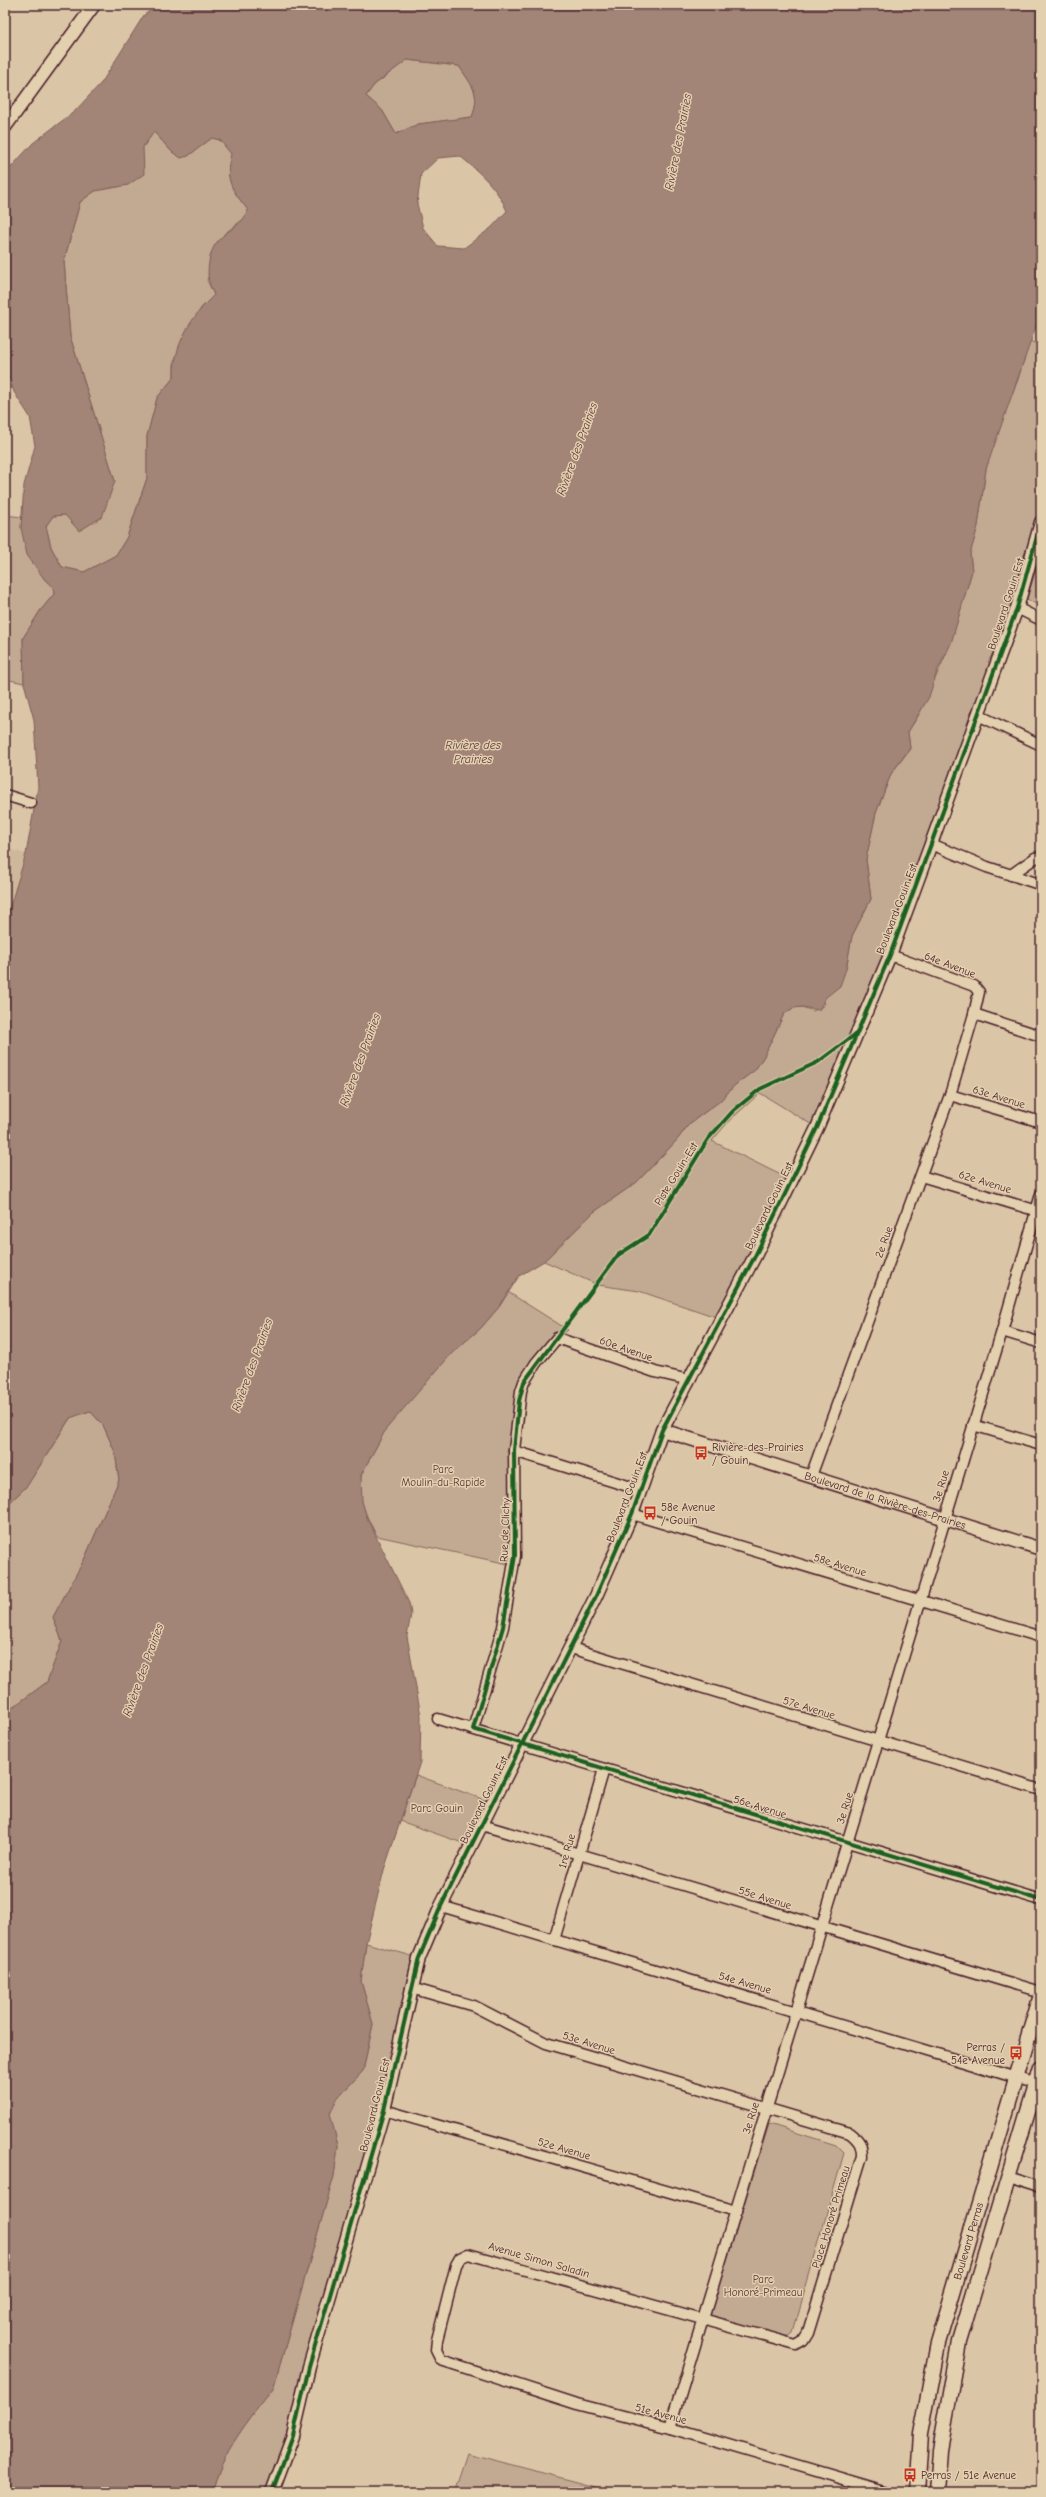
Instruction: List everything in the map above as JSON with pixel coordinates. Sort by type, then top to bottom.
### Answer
[{"type":"main road","name":"Boulevard Perras","points":[[917,2492],[921,2434],[938,2343],[1041,1993]]},
{"type":"main road","name":"Boulevard Perras","points":[[937,2492],[940,2450],[959,2342],[1008,2178],[1039,2084],[1041,2068]]},
{"type":"street","points":[[5,128],[94,5]]},
{"type":"street","name":"Boulevard Gouin Est","points":[[272,2492],[293,2436],[309,2368],[384,2110],[419,1958],[441,1906],[571,1648],[632,1514],[662,1430],[755,1256],[817,1128],[890,955],[1017,608],[1041,522]]},
{"type":"street","points":[[1017,608],[1041,620]]},
{"type":"street","points":[[978,715],[1041,745]]},
{"type":"street","points":[[5,795],[31,803]]},
{"type":"street","points":[[931,844],[1011,875],[1041,882]]},
{"type":"street","points":[[1011,875],[1035,858],[1041,857]]},
{"type":"street","name":"64e Avenue","points":[[890,955],[974,986],[979,992],[974,1014]]},
{"type":"street","points":[[974,1014],[1041,1036]]},
{"type":"street","name":"2e Rue","points":[[811,1476],[950,1095],[974,1014]]},
{"type":"street","name":"63e Avenue","points":[[950,1095],[1041,1122]]},
{"type":"street","name":"62e Avenue","points":[[921,1176],[1039,1211]]},
{"type":"street","name":"3e Rue","points":[[670,2428],[766,2108],[822,1928],[944,1518],[1039,1211],[1041,1194]]},
{"type":"street","points":[[1002,1331],[1041,1343]]},
{"type":"street","name":"60e Avenue","points":[[557,1338],[655,1372],[688,1380]]},
{"type":"street","name":"Rue de Clichy","points":[[473,1730],[503,1627],[515,1556],[514,1451],[519,1401],[524,1382],[536,1363],[557,1338]]},
{"type":"street","points":[[973,1425],[1041,1445]]},
{"type":"street","name":"Boulevard de la Rivière-des-Prairies","points":[[662,1430],[1041,1549]]},
{"type":"street","points":[[514,1451],[641,1490]]},
{"type":"street","name":"58e Avenue","points":[[632,1514],[1041,1637]]},
{"type":"street","name":"57e Avenue","points":[[571,1648],[1041,1790]]},
{"type":"street","name":"56e Avenue","points":[[438,1719],[1041,1900]]},
{"type":"street","name":"1re Rue","points":[[554,1940],[604,1769]]},
{"type":"street","name":"55e Avenue","points":[[482,1825],[1041,1993]]},
{"type":"street","name":"54e Avenue","points":[[441,1906],[1039,2084]]},
{"type":"street","name":"53e Avenue","points":[[411,1988],[474,2006],[546,2043],[766,2108]]},
{"type":"street","name":"Place Honoré Primeau","points":[[702,2321],[787,2345],[796,2345],[803,2342],[808,2333],[862,2156],[859,2139],[850,2133],[766,2108]]},
{"type":"street","name":"52e Avenue","points":[[384,2110],[736,2211]]},
{"type":"street","points":[[1008,2178],[1041,2188]]},
{"type":"street","name":"Avenue Simon Saladin","points":[[436,2350],[456,2265],[460,2258],[468,2254],[702,2321]]},
{"type":"street","name":"51e Avenue","points":[[436,2350],[441,2360],[451,2365],[577,2404],[670,2428],[888,2492]]},
{"type":"shaded area","points":[[5,848],[26,854],[5,923]]},
{"type":"green space","points":[[407,60],[459,66],[474,90],[476,102],[472,117],[419,124],[396,134],[382,110],[366,96],[374,85]]},
{"type":"green space","points":[[154,132],[172,152],[188,156],[212,138],[220,140],[232,154],[229,171],[231,184],[248,210],[246,217],[224,234],[207,280],[214,295],[201,308],[174,361],[174,377],[157,398],[147,436],[147,478],[127,537],[116,555],[84,572],[62,567],[51,547],[46,526],[53,516],[65,515],[115,481],[70,336],[64,261],[80,202],[95,191],[128,185],[143,147]]},
{"type":"green space","points":[[1029,341],[1041,345],[1041,526],[1017,608],[988,662],[991,664],[978,715],[817,1128],[760,1093],[729,1121],[712,1141],[791,1180],[722,1319],[639,1291],[598,1285],[544,1261],[594,1212],[637,1182],[677,1140],[689,1124],[720,1101],[735,1085],[755,1070],[764,1056],[784,1014],[793,1008],[802,1007],[813,1011],[823,1006],[825,998],[846,969],[852,936],[871,899],[866,859],[876,813],[891,774],[910,749],[908,732],[920,713],[951,643],[972,571],[970,554],[978,526],[986,469],[1002,417],[1018,380]]},
{"type":"green space","points":[[5,515],[22,517],[21,528],[45,580],[53,587],[54,594],[40,611],[23,638],[24,683],[5,679]]},
{"type":"green space","points":[[1041,553],[1041,607],[1027,599]]},
{"type":"green space","name":"Parc Moulin-du-Rapide","points":[[508,1292],[568,1330],[557,1338],[521,1391],[513,1565],[377,1536],[369,1521],[361,1495],[361,1477],[364,1469],[386,1429],[398,1413],[453,1352],[480,1329],[499,1307]]},
{"type":"green space","points":[[90,1411],[103,1425],[115,1452],[119,1480],[84,1560],[53,1617],[62,1641],[47,1682],[5,1713],[5,1507],[27,1486],[71,1417]]},
{"type":"green space","name":"Parc Gouin","points":[[416,1775],[493,1803],[471,1846],[400,1821]]},
{"type":"green space","points":[[366,1943],[419,1958],[384,2110],[272,2492],[213,2492],[222,2464],[229,2451],[254,2412],[273,2389],[334,2176],[338,2146],[330,2114],[339,2096],[363,2071],[373,2024],[361,1981]]},
{"type":"green space","name":"Parc Honoré-Primeau","points":[[769,2124],[836,2145],[844,2153],[793,2332],[786,2338],[710,2315]]},
{"type":"green space","points":[[467,2453],[615,2492],[454,2492]]},
{"type":"water","name":"Rivière des Prairies","points":[[158,5],[1041,5],[1041,312],[986,469],[978,526],[970,554],[972,571],[951,643],[937,671],[929,697],[908,732],[910,748],[891,774],[876,813],[866,859],[871,899],[852,936],[846,969],[840,986],[825,998],[819,1010],[802,1007],[793,1008],[784,1014],[764,1056],[755,1070],[735,1085],[720,1101],[689,1124],[677,1140],[637,1182],[594,1212],[544,1261],[519,1276],[499,1307],[480,1329],[453,1352],[386,1429],[361,1475],[362,1501],[367,1518],[409,1603],[411,1614],[407,1636],[421,1716],[420,1762],[384,1870],[366,1943],[361,1981],[373,2024],[363,2071],[339,2096],[330,2113],[338,2146],[334,2176],[273,2389],[254,2412],[229,2451],[222,2464],[213,2492],[5,2492],[5,1713],[47,1682],[62,1641],[53,1617],[84,1560],[119,1480],[115,1452],[103,1425],[90,1411],[70,1418],[27,1486],[5,1507],[5,923],[26,854],[38,787],[34,720],[24,683],[23,638],[40,611],[54,594],[53,587],[45,580],[27,555],[21,528],[24,485],[35,446],[30,417],[14,392],[5,365],[5,174],[33,143],[75,111],[102,82],[144,15]],"holes":[[[407,60],[459,66],[474,90],[476,102],[472,117],[418,124],[396,134],[382,110],[366,96],[374,85]],[[154,132],[172,152],[181,158],[188,156],[212,138],[220,140],[231,154],[228,171],[231,184],[248,210],[240,223],[222,237],[216,243],[212,251],[208,275],[209,283],[214,295],[198,312],[185,332],[177,354],[174,377],[157,398],[147,436],[147,478],[127,537],[116,555],[84,572],[62,567],[51,547],[46,526],[53,516],[65,515],[79,531],[102,517],[115,481],[70,336],[64,261],[80,202],[95,191],[128,185],[144,174],[143,147]],[[460,156],[493,188],[503,202],[507,211],[491,228],[464,248],[438,246],[423,228],[417,204],[421,174],[438,158]]]},
{"type":"cycle path","points":[[272,2492],[293,2436],[309,2367],[384,2110],[419,1958],[441,1906],[596,1596],[632,1514],[662,1430],[755,1256],[817,1128],[890,955],[1017,608],[1041,522]]},
{"type":"cycle path","name":"Piste Gouin-Est","points":[[857,1033],[818,1062],[760,1089],[733,1111],[708,1139],[649,1235],[618,1255],[524,1382],[519,1401],[514,1450],[515,1556],[503,1627],[473,1729],[1041,1900]]},
{"type":"place","name":"Rivière-des-Prairies / Gouin","points":[[701,1453]]},
{"type":"place","name":"58e Avenue / Gouin","points":[[650,1513]]},
{"type":"place","name":"Perras / 54e Avenue","points":[[1016,2053]]},
{"type":"place","name":"Perras / 51e Avenue","points":[[910,2475]]}]
